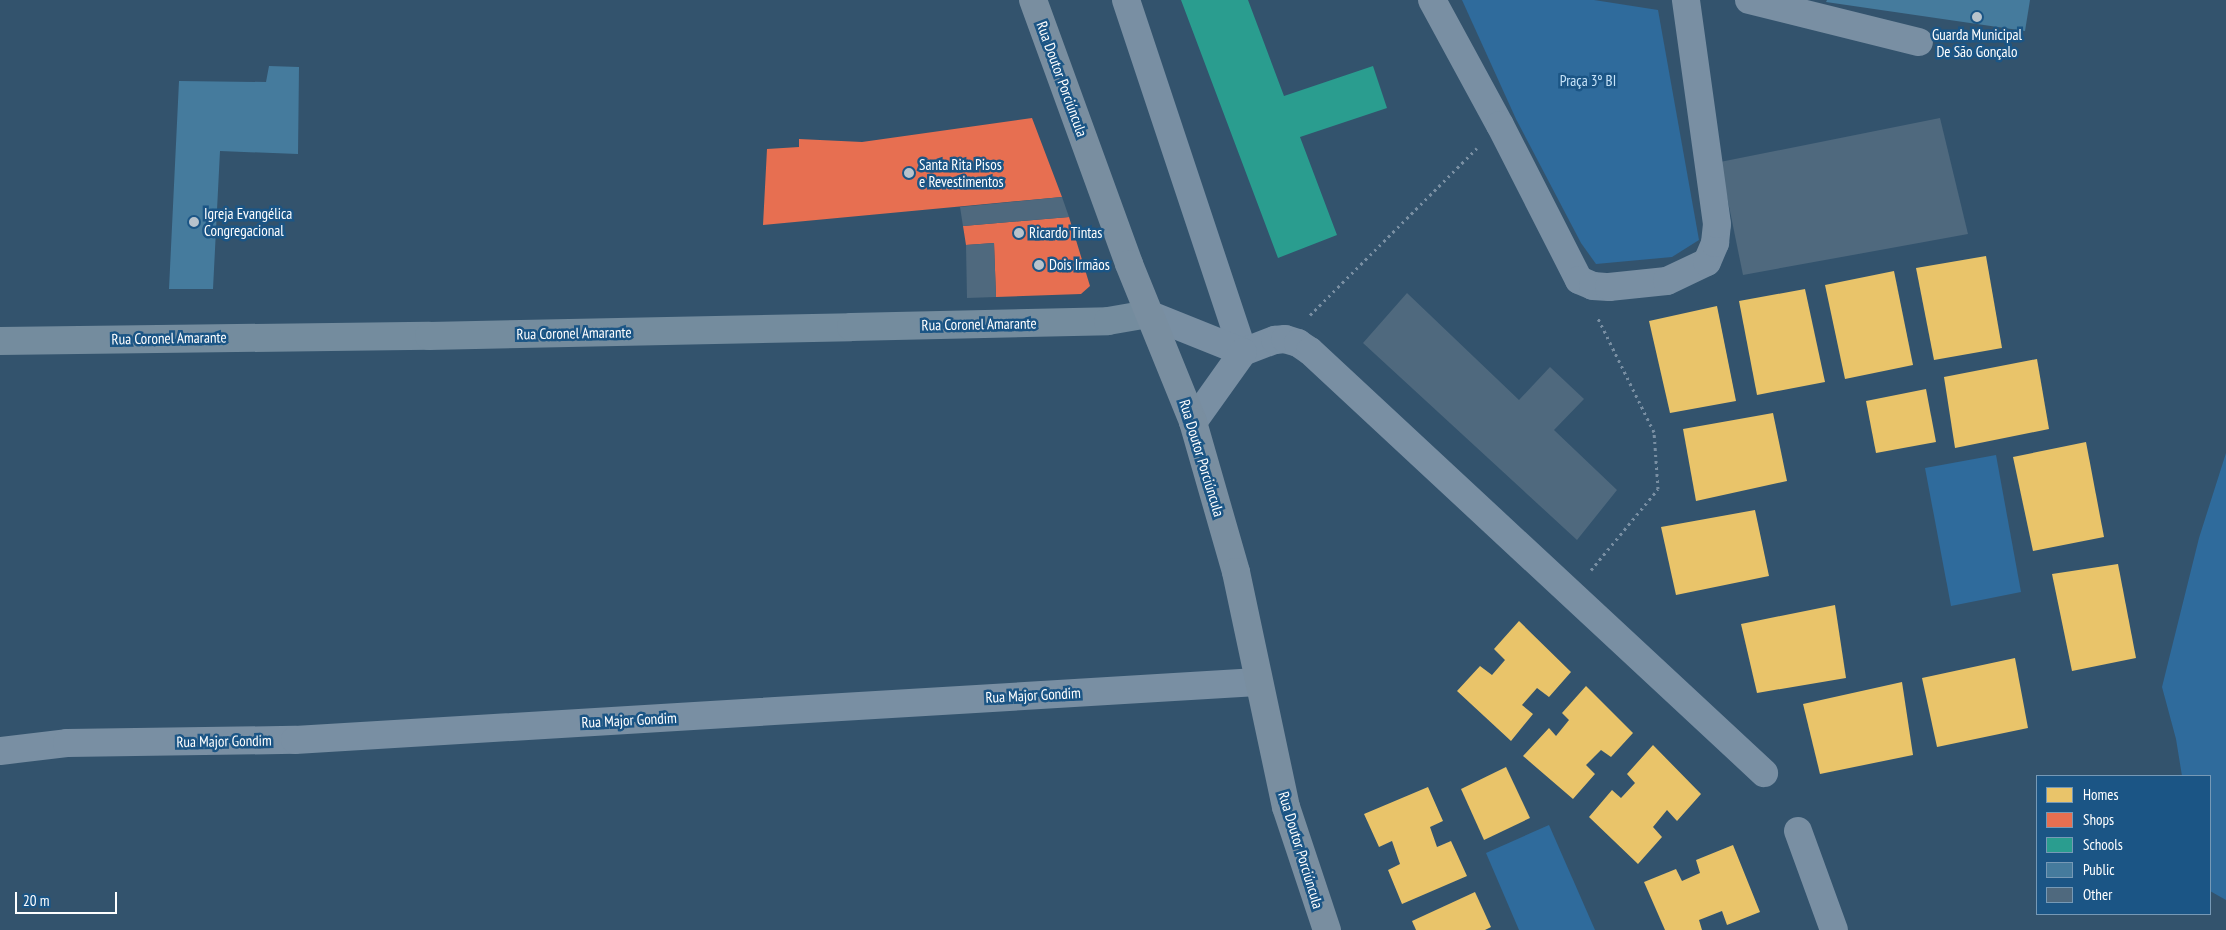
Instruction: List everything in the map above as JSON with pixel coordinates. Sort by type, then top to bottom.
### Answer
[{"type":"main road","name":"Rua Doutor Porciúncula","points":[[1033,0],[1148,314],[1194,422],[1236,572],[1257,682],[1286,807],[1327,930]]},
{"type":"main road","name":"Rua Coronel Amarante","points":[[0,341],[429,336],[1108,321],[1148,314]]},
{"type":"street","points":[[1126,0],[1243,352]]},
{"type":"street","points":[[1432,0],[1500,125],[1579,280],[1593,286],[1609,288],[1666,281],[1707,262],[1715,244],[1717,224],[1686,0]]},
{"type":"street","points":[[1749,0],[1918,42]]},
{"type":"street","points":[[1148,314],[1243,352]]},
{"type":"street","points":[[1194,422],[1243,352],[1275,340],[1285,339],[1298,343],[1572,593],[1764,773]]},
{"type":"street","name":"Rua Major Gondim","points":[[0,751],[66,743],[295,740],[1257,682]]},
{"type":"street","points":[[1798,831],[1834,930]]},
{"type":"path","points":[[1285,339],[1500,125]]},
{"type":"path","points":[[1572,593],[1658,489],[1654,432],[1579,280]]},
{"type":"green space","name":"Praça 3º BI","points":[[1462,0],[1594,0],[1658,10],[1699,240],[1672,257],[1596,264],[1581,243],[1516,119]]},
{"type":"green space","points":[[2226,453],[2226,900],[2211,892],[2211,775],[2182,775],[2176,739],[2162,687],[2199,538]]},
{"type":"green space","points":[[1996,455],[2021,592],[1951,606],[1925,468]]},
{"type":"green space","points":[[1549,825],[1595,930],[1519,930],[1486,853]]},
{"type":"building: Homes","points":[[1986,256],[2002,348],[1934,360],[1916,268]]},
{"type":"building: Homes","points":[[1894,271],[1913,365],[1845,379],[1825,285]]},
{"type":"building: Homes","points":[[1805,289],[1825,382],[1757,395],[1739,301]]},
{"type":"building: Homes","points":[[1717,306],[1736,401],[1670,413],[1649,321]]},
{"type":"building: Homes","points":[[2037,359],[2049,429],[1955,448],[1944,377]]},
{"type":"building: Homes","points":[[1926,389],[1936,442],[1876,453],[1866,401]]},
{"type":"building: Homes","points":[[1773,413],[1787,481],[1696,501],[1683,429]]},
{"type":"building: Homes","points":[[2086,442],[2104,537],[2033,551],[2013,457]]},
{"type":"building: Homes","points":[[1755,510],[1769,576],[1676,595],[1661,527]]},
{"type":"building: Homes","points":[[2118,564],[2136,658],[2072,671],[2052,574]]},
{"type":"building: Homes","points":[[1835,605],[1846,678],[1757,693],[1741,624]]},
{"type":"building: Homes","points":[[1519,621],[1571,672],[1549,697],[1537,688],[1522,705],[1533,714],[1511,741],[1457,691],[1480,666],[1492,675],[1505,660],[1494,649]]},
{"type":"building: Homes","points":[[2015,658],[2028,728],[1937,747],[1922,678]]},
{"type":"building: Homes","points":[[1902,682],[1913,755],[1820,774],[1803,704]]},
{"type":"building: Homes","points":[[1586,686],[1633,733],[1611,757],[1601,750],[1586,765],[1595,774],[1573,799],[1523,756],[1549,728],[1556,736],[1569,720],[1562,713]]},
{"type":"building: Homes","points":[[1653,745],[1701,794],[1677,821],[1667,810],[1653,827],[1662,837],[1638,864],[1589,817],[1612,790],[1621,798],[1635,783],[1627,774]]},
{"type":"building: Homes","points":[[1506,767],[1530,818],[1484,840],[1461,789]]},
{"type":"building: Homes","points":[[1428,787],[1443,821],[1430,827],[1437,847],[1451,841],[1467,876],[1402,904],[1388,870],[1400,864],[1392,841],[1379,847],[1364,814]]},
{"type":"building: Homes","points":[[1733,845],[1760,912],[1727,925],[1722,911],[1699,920],[1702,930],[1665,930],[1644,882],[1676,869],[1682,881],[1700,873],[1696,860]]},
{"type":"building: Homes","points":[[1475,892],[1491,927],[1485,930],[1416,930],[1412,921]]},
{"type":"building: Shops","name":"Santa Rita Pisos e Revestimentos","points":[[1032,118],[1062,197],[763,225],[767,149],[799,147],[799,139],[862,142]]},
{"type":"building: Shops","name":"Dois Irmãos","points":[[1069,217],[1090,286],[1081,294],[996,297],[994,243],[966,245],[963,226]]},
{"type":"building: Schools","points":[[1181,0],[1248,0],[1284,96],[1373,66],[1387,108],[1300,137],[1337,235],[1278,258]]},
{"type":"building: Public","name":"Guarda Municipal De São Gonçalo","points":[[1827,0],[2030,0],[2025,31],[1826,2]]},
{"type":"building: Public","name":"Igreja Evangélica Congregacional","points":[[269,66],[299,67],[298,154],[220,151],[213,289],[169,289],[179,81],[266,82]]},
{"type":"building: Other","points":[[1940,118],[1968,234],[1743,275],[1720,162]]},
{"type":"building: Other","points":[[1062,197],[1069,217],[963,226],[960,207]]},
{"type":"building: Other","points":[[994,243],[996,297],[967,298],[966,245]]},
{"type":"building: Other","points":[[1407,293],[1519,400],[1550,367],[1584,399],[1554,430],[1617,490],[1577,540],[1363,343]]},
{"type":"place","name":"Guarda Municipal De São Gonçalo","points":[[1977,17]]},
{"type":"place","name":"Santa Rita Pisos e Revestimentos","points":[[909,173]]},
{"type":"place","name":"Igreja Evangélica Congregacional","points":[[194,222]]},
{"type":"place","name":"Ricardo Tintas","points":[[1019,233]]},
{"type":"place","name":"Dois Irmãos","points":[[1039,265]]}]
